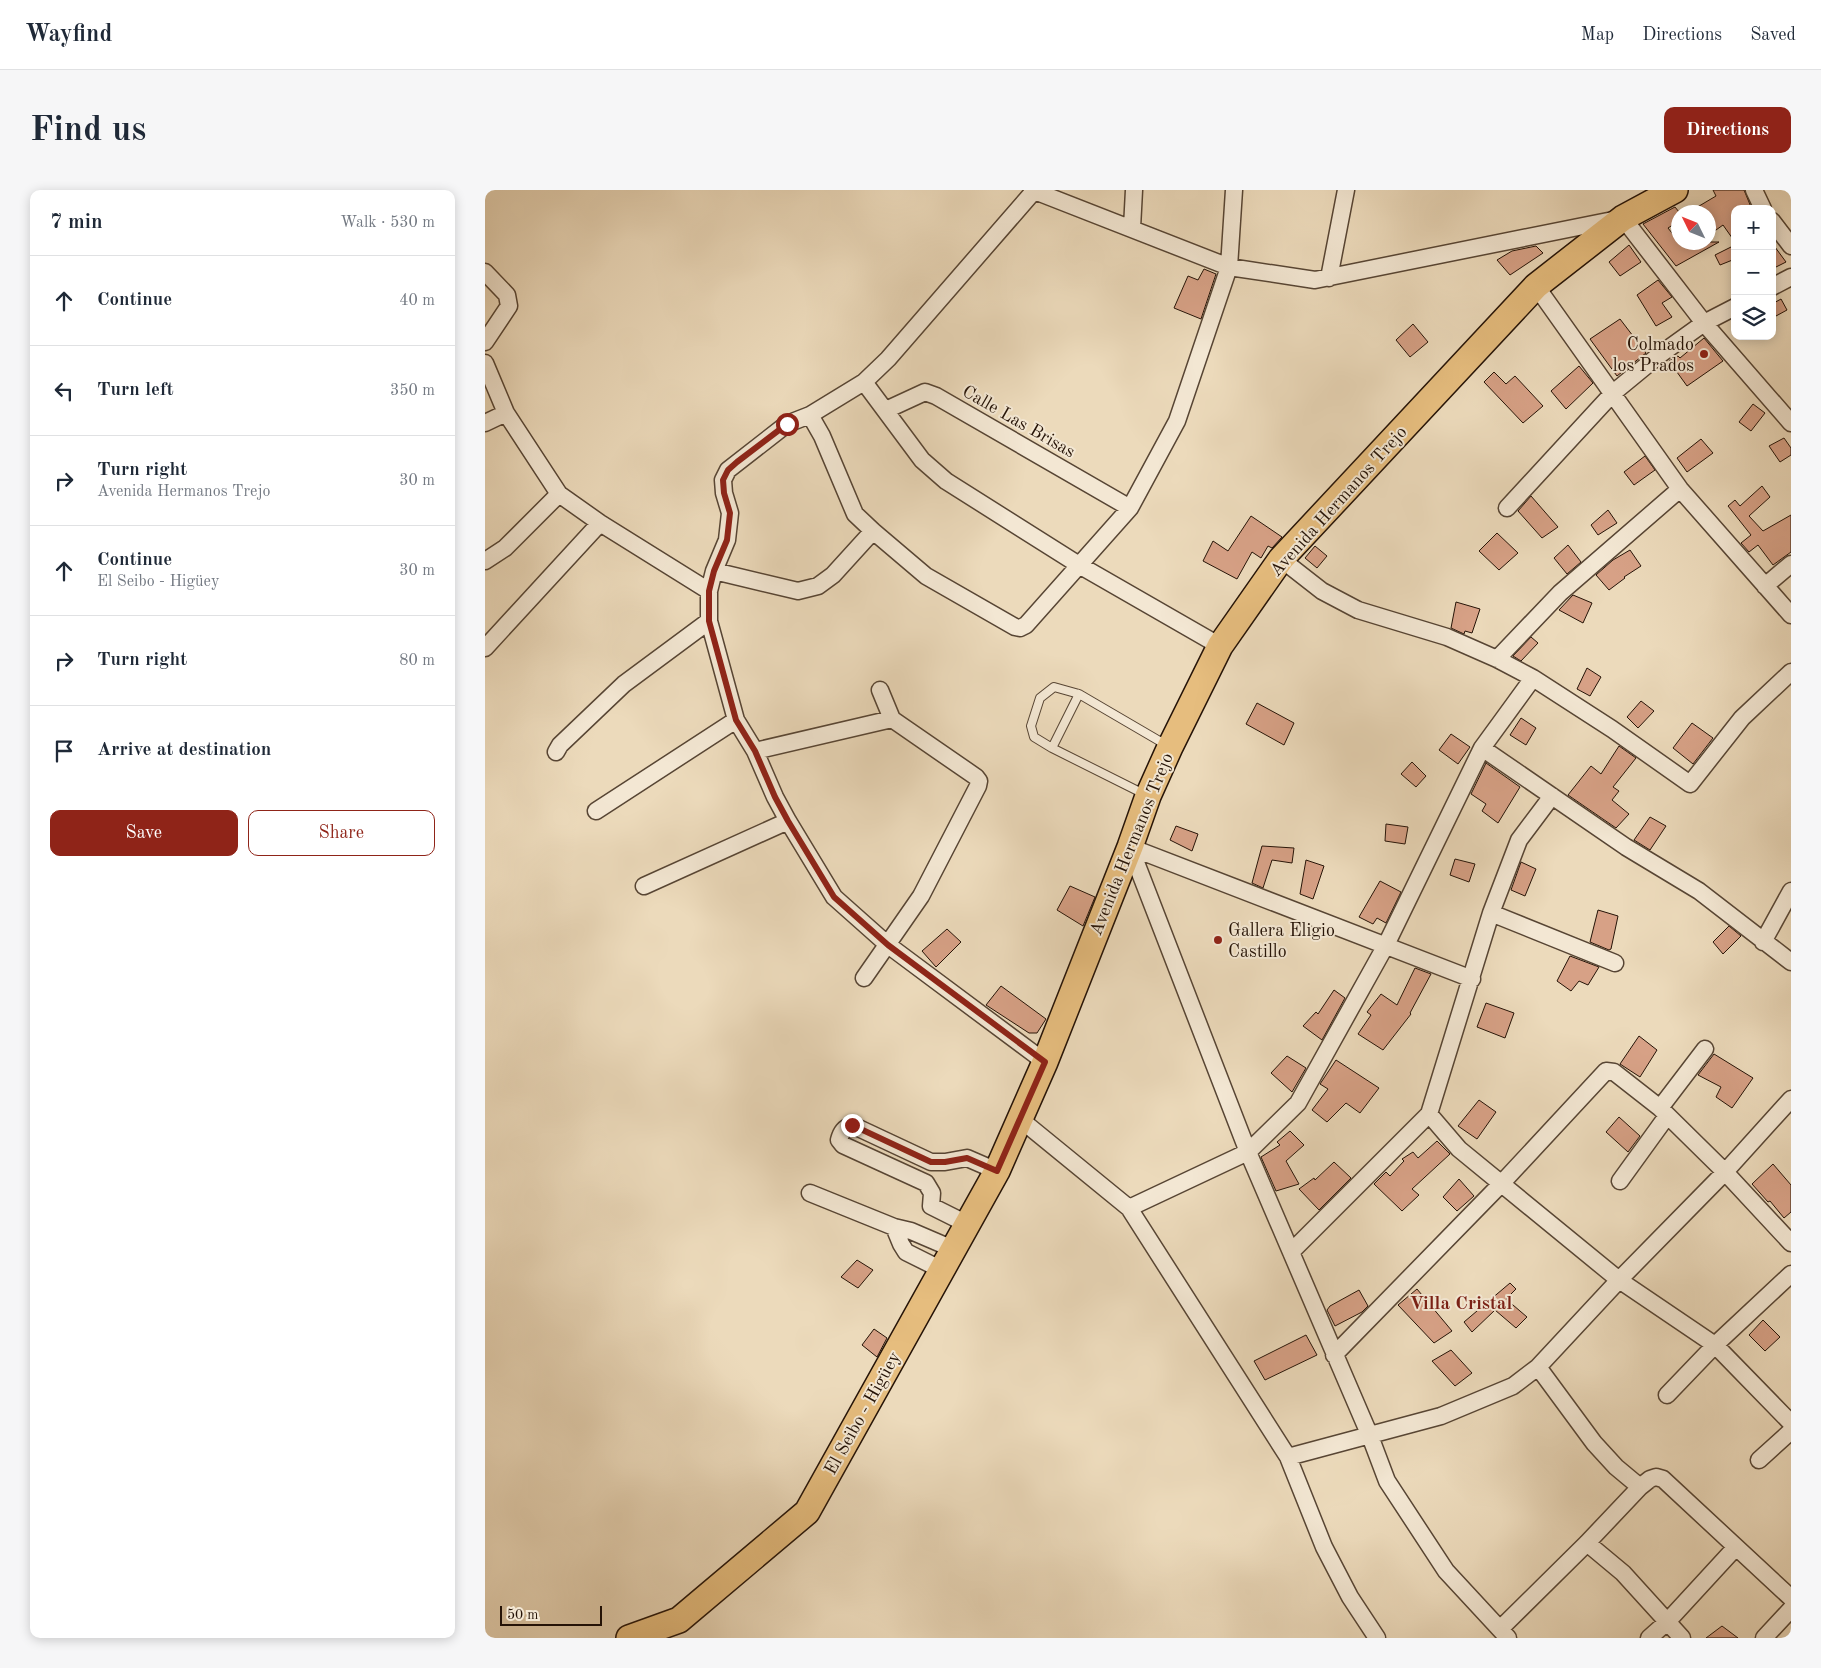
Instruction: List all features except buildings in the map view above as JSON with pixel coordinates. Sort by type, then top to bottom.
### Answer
[{"type":"main road","name":"Avenida Hermanos Trejo","points":[[1020,1119],[1045,1062],[1130,847],[1148,796],[1220,646],[1281,560],[1536,286],[1623,218],[1675,190]]},
{"type":"main road","name":"El Seibo - Higüey","points":[[629,1638],[679,1620],[807,1512],[997,1171],[1020,1119]]},
{"type":"street","points":[[1132,228],[1134,190]]},
{"type":"street","points":[[810,415],[822,436],[855,514],[873,532],[926,576],[1015,628],[1020,628],[1026,624],[1130,508],[1177,421],[1229,267],[1235,190]]},
{"type":"street","points":[[1329,278],[1345,190]]},
{"type":"street","points":[[1754,190],[1761,205]]},
{"type":"street","points":[[1045,1062],[888,945],[834,897],[788,821],[775,797],[755,751],[736,720],[709,621],[709,591],[714,571],[727,540],[730,513],[724,493],[723,480],[728,470],[787,424],[810,415],[864,382],[888,359],[1033,191],[1229,267],[1315,280],[1623,218],[1705,323],[1791,423]]},
{"type":"street","points":[[1776,226],[1791,246]]},
{"type":"street","points":[[485,272],[507,295],[509,306],[485,342]]},
{"type":"street","points":[[1776,285],[1791,277]]},
{"type":"street","points":[[1536,286],[1680,489],[1791,614]]},
{"type":"street","points":[[1507,508],[1613,393],[1658,356],[1705,323],[1731,309]]},
{"type":"street","points":[[485,363],[506,413],[559,494],[600,523],[709,591]]},
{"type":"street","points":[[864,382],[922,460],[946,481],[1079,565],[1220,646]]},
{"type":"street","name":"Calle Las Brisas","points":[[886,410],[925,392],[936,396],[1130,508]]},
{"type":"street","points":[[485,423],[506,413]]},
{"type":"street","points":[[1497,659],[1560,593],[1680,489]]},
{"type":"street","points":[[485,561],[505,548],[559,494]]},
{"type":"street","points":[[485,648],[600,523]]},
{"type":"street","points":[[714,571],[798,591],[818,586],[833,575],[873,532]]},
{"type":"street","points":[[1281,560],[1322,591],[1358,610],[1447,637],[1497,659],[1533,678],[1612,728],[1690,784],[1742,718],[1791,672]]},
{"type":"street","points":[[1765,586],[1791,564]]},
{"type":"street","points":[[556,752],[560,745],[624,684],[709,621]]},
{"type":"street","points":[[1129,1208],[1248,1152],[1298,1103],[1386,945],[1482,748],[1533,678]]},
{"type":"street","points":[[864,978],[921,896],[979,786],[979,781],[975,777],[892,719],[880,690]]},
{"type":"street","points":[[755,751],[892,719]]},
{"type":"street","points":[[596,811],[736,720]]},
{"type":"street","points":[[1482,748],[1626,847],[1699,891],[1791,962]]},
{"type":"street","points":[[1291,1252],[1429,1114],[1491,913],[1519,840],[1552,796]]},
{"type":"street","points":[[645,886],[788,821]]},
{"type":"street","points":[[1130,847],[1472,979]]},
{"type":"street","points":[[1130,847],[1248,1152],[1370,1436],[1387,1481],[1447,1572],[1504,1633],[1641,1487],[1650,1479],[1656,1477],[1663,1479],[1791,1598]]},
{"type":"street","points":[[1763,942],[1791,891]]},
{"type":"street","points":[[1491,913],[1615,962]]},
{"type":"street","points":[[1620,1181],[1705,1049]]},
{"type":"street","points":[[1334,1355],[1501,1184],[1606,1071],[1614,1072],[1663,1112],[1725,1172],[1791,1243]]},
{"type":"street","points":[[1288,1457],[1441,1416],[1513,1386],[1538,1367],[1619,1280],[1725,1172],[1791,1099]]},
{"type":"street","points":[[1429,1114],[1459,1149],[1619,1280],[1715,1345],[1791,1423]]},
{"type":"street","points":[[1020,1119],[1129,1208],[1288,1457],[1325,1548],[1350,1597],[1377,1638]]},
{"type":"street","points":[[967,1224],[931,1206],[932,1193],[926,1183],[843,1144],[839,1140],[841,1134],[846,1127],[852,1125],[931,1162],[945,1162],[967,1158],[997,1171]]},
{"type":"street","points":[[919,1180],[931,1162]]},
{"type":"street","points":[[810,1193],[911,1232],[947,1260]]},
{"type":"street","points":[[894,1227],[906,1252],[947,1260]]},
{"type":"street","points":[[1667,1395],[1715,1345],[1791,1274]]},
{"type":"street","points":[[1538,1367],[1594,1443],[1616,1467],[1641,1487]]},
{"type":"street","points":[[1759,1460],[1791,1431]]},
{"type":"street","points":[[1587,1543],[1623,1573],[1681,1638]]},
{"type":"street","points":[[1649,1638],[1667,1622],[1736,1547]]},
{"type":"street","points":[[1764,1638],[1791,1609]]},
{"type":"lane","points":[[1148,796],[1034,737],[1031,726],[1040,698],[1054,687],[1079,694],[1170,747]]},
{"type":"lane","points":[[1052,748],[1079,694]]},
{"type":"place","name":"Colmado los Prados","points":[[1704,354]]},
{"type":"place","name":"Gallera Eligio Castillo","points":[[1218,940]]},
{"type":"district","name":"Villa Cristal","points":[[1461,1302]]},
{"type":"route","points":[[787,424],[737,462],[728,470],[723,480],[724,493],[730,513],[727,540],[714,571],[709,591],[709,621],[736,720],[755,751],[775,797],[788,821],[834,897],[888,945],[1045,1062],[997,1171],[967,1158],[945,1162],[931,1162],[852,1125]]}]
